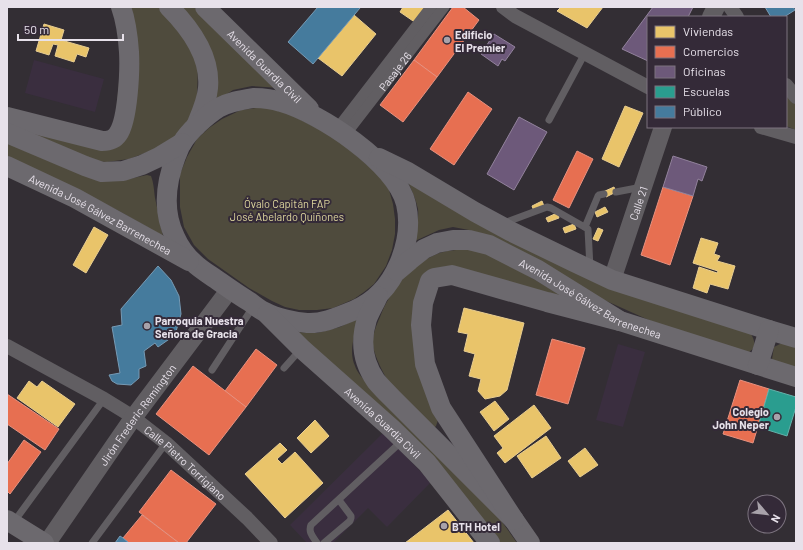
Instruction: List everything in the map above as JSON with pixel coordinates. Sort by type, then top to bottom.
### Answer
[{"type":"main road","points":[[7,117],[102,141],[112,140],[122,127],[128,93],[129,52],[121,7]]},
{"type":"main road","points":[[170,7],[189,29],[198,44],[208,71],[208,88],[205,104],[196,126]]},
{"type":"main road","name":"Avenida Guardia Civil","points":[[205,7],[309,108],[336,129]]},
{"type":"main road","points":[[265,98],[281,102],[291,105],[336,129],[369,153],[386,170],[397,184],[406,203],[408,237],[395,274],[378,296],[358,308],[331,319],[309,323],[291,321],[260,309],[194,264],[183,251],[170,226],[167,213],[167,193],[171,171],[182,143],[196,126],[219,108],[236,100],[265,98]]},
{"type":"main road","points":[[7,133],[102,172],[123,171],[142,165],[182,143]]},
{"type":"main road","name":"Avenida José Gálvez Barrenechea","points":[[369,153],[426,182],[499,225],[612,280],[796,338]]},
{"type":"main road","name":"Avenida José Gálvez Barrenechea","points":[[7,166],[75,198],[194,264]]},
{"type":"main road","name":"Avenida José Gálvez Barrenechea","points":[[395,274],[424,249],[437,243],[453,240],[469,240],[488,245],[538,270],[620,321],[796,378]]},
{"type":"main road","points":[[514,520],[442,408],[425,364],[422,308],[430,281],[434,278],[452,275],[620,321]]},
{"type":"main road","name":"Avenida Guardia Civil","points":[[378,296],[368,317],[363,334],[363,351],[366,363],[376,380],[392,399],[514,520],[530,543]]},
{"type":"main road","name":"Avenida Guardia Civil","points":[[260,309],[302,349],[391,428],[427,463],[490,543]]},
{"type":"main road","points":[[758,366],[769,330]]},
{"type":"main road","points":[[10,521],[45,543]]},
{"type":"street","name":"Pasaje 26","points":[[336,129],[431,7]]},
{"type":"street","name":"Pasaje 26","points":[[336,129],[444,7]]},
{"type":"street","points":[[503,7],[515,16],[647,86]]},
{"type":"street","points":[[712,16],[716,7]]},
{"type":"street","points":[[730,7],[736,16]]},
{"type":"street","points":[[787,86],[796,97]]},
{"type":"street","name":"Calle 21","points":[[612,280],[663,128]]},
{"type":"street","points":[[764,128],[796,137]]},
{"type":"street","name":"Jirón Frederic Remington","points":[[45,543],[133,418],[230,289]]},
{"type":"street","name":"Calle Pietro Torrigiano","points":[[7,346],[104,399],[130,415],[166,443],[247,518],[271,543]]},
{"type":"lane","points":[[549,120],[585,53]]},
{"type":"lane","points":[[616,192],[643,187]]},
{"type":"lane","points":[[585,227],[598,196],[604,194]]},
{"type":"lane","points":[[499,225],[549,207],[588,229],[590,270]]},
{"type":"lane","points":[[212,370],[260,309]]},
{"type":"lane","points":[[284,368],[302,349]]},
{"type":"lane","points":[[10,521],[104,399]]},
{"type":"lane","points":[[317,543],[309,532],[311,525],[403,440]]},
{"type":"lane","points":[[92,543],[166,443]]},
{"type":"lane","points":[[324,543],[350,521],[350,516],[339,500]]},
{"type":"shaded area","points":[[34,60],[104,79],[95,112],[25,93]]},
{"type":"shaded area","points":[[618,344],[645,352],[623,427],[596,420]]},
{"type":"shaded area","points":[[383,433],[431,482],[387,527],[368,508],[333,543],[307,543],[290,525]]},
{"type":"green space","points":[[126,7],[159,7],[183,29],[198,66],[197,97],[190,117],[182,131],[166,145],[129,159],[107,162],[91,161],[17,130],[113,145]]},
{"type":"green space","points":[[178,7],[194,7],[214,28],[280,88],[252,86],[233,90],[216,101]]},
{"type":"green space","points":[[787,92],[796,103],[796,130],[787,126]]},
{"type":"green space","name":"Óvalo Capitán FAP José Abelardo Quiñones","points":[[277,108],[335,137],[380,176],[389,190],[395,219],[395,234],[392,250],[386,266],[374,284],[354,299],[333,308],[317,310],[299,310],[285,307],[249,288],[208,259],[194,245],[184,227],[180,207],[180,174],[197,139],[222,119],[241,110]]},
{"type":"green space","points":[[7,141],[124,180],[147,175],[151,176],[163,236],[74,188],[7,158]]},
{"type":"green space","points":[[408,182],[750,332],[754,340],[754,346],[751,351],[744,355],[651,321],[602,299],[469,230],[453,227],[439,230],[415,241],[418,209]]},
{"type":"green space","points":[[465,249],[480,250],[495,256],[574,303],[425,280],[438,420],[434,428],[388,381],[374,350],[374,335],[377,324],[391,295],[415,267],[435,255],[447,251]]},
{"type":"green space","points":[[360,317],[352,348],[353,360],[359,374],[368,385],[500,519],[517,543],[495,543],[296,332],[317,333],[340,327]]},
{"type":"green space","points":[[782,343],[796,347],[796,370],[778,365],[772,359],[774,347]]},
{"type":"building: Viviendas","points":[[403,7],[428,7],[416,23],[400,12]]},
{"type":"building: Viviendas","points":[[561,7],[603,7],[587,28],[557,11]]},
{"type":"building: Viviendas","points":[[354,15],[376,34],[342,76],[318,58]]},
{"type":"building: Viviendas","points":[[44,24],[64,30],[61,40],[89,48],[86,57],[77,54],[74,62],[55,56],[58,45],[53,44],[49,55],[36,51]]},
{"type":"building: Viviendas","points":[[625,106],[643,113],[619,167],[602,159]]},
{"type":"building: Viviendas","points":[[614,187],[616,192],[606,197],[603,192]]},
{"type":"building: Viviendas","points":[[542,201],[544,206],[534,211],[532,206]]},
{"type":"building: Viviendas","points":[[605,207],[608,212],[597,217],[595,212]]},
{"type":"building: Viviendas","points":[[557,213],[559,218],[548,222],[546,218]]},
{"type":"building: Viviendas","points":[[574,224],[576,229],[565,233],[563,228]]},
{"type":"building: Viviendas","points":[[94,227],[108,235],[86,273],[73,265]]},
{"type":"building: Viviendas","points":[[598,228],[603,230],[598,241],[593,239]]},
{"type":"building: Viviendas","points":[[701,238],[718,243],[714,254],[720,256],[717,261],[735,266],[728,289],[710,284],[707,293],[693,288],[699,267],[717,273],[718,271],[693,263]]},
{"type":"building: Viviendas","points":[[464,308],[524,323],[507,390],[500,396],[485,399],[478,391],[481,379],[469,376],[475,354],[464,351],[468,334],[458,332]]},
{"type":"building: Viviendas","points":[[29,381],[37,387],[42,381],[75,404],[58,427],[17,398]]},
{"type":"building: Viviendas","points":[[495,401],[509,419],[494,431],[480,412]]},
{"type":"building: Viviendas","points":[[534,405],[551,428],[505,463],[497,453],[503,448],[494,436]]},
{"type":"building: Viviendas","points":[[315,420],[329,436],[311,453],[297,438]]},
{"type":"building: Viviendas","points":[[546,436],[561,458],[532,478],[517,456]]},
{"type":"building: Viviendas","points":[[280,443],[287,450],[277,459],[282,464],[295,452],[323,483],[285,518],[245,474]]},
{"type":"building: Viviendas","points":[[585,448],[598,465],[580,477],[568,461]]},
{"type":"building: Viviendas","name":"BTH Hotel","points":[[448,510],[474,543],[405,543]]},
{"type":"building: Comercios","name":"Edificio El Premier","points":[[453,7],[463,7],[479,20],[437,77],[414,60]]},
{"type":"building: Comercios","points":[[414,60],[437,77],[403,122],[380,105]]},
{"type":"building: Comercios","points":[[468,92],[492,109],[454,165],[430,149]]},
{"type":"building: Comercios","points":[[577,151],[593,159],[569,208],[553,200]]},
{"type":"building: Comercios","points":[[663,187],[693,196],[670,265],[641,255]]},
{"type":"building: Comercios","points":[[552,339],[585,348],[568,404],[536,395]]},
{"type":"building: Comercios","points":[[256,349],[277,365],[246,407],[225,391]]},
{"type":"building: Comercios","points":[[193,366],[246,407],[209,455],[156,414]]},
{"type":"building: Comercios","points":[[740,380],[769,389],[753,443],[723,434]]},
{"type":"building: Comercios","points":[[7,394],[59,429],[45,450],[7,424]]},
{"type":"building: Comercios","points":[[24,440],[41,452],[10,494],[7,491],[7,464]]},
{"type":"building: Comercios","points":[[171,470],[216,504],[186,543],[179,543],[139,512]]},
{"type":"building: Comercios","points":[[142,515],[179,543],[129,543],[123,538]]},
{"type":"building: Oficinas","points":[[653,7],[693,7],[688,16],[647,16],[647,61],[622,49]]},
{"type":"building: Oficinas","points":[[494,34],[515,47],[505,61],[502,59],[498,66],[481,54]]},
{"type":"building: Oficinas","points":[[519,117],[547,132],[514,190],[487,174]]},
{"type":"building: Oficinas","points":[[673,156],[707,167],[702,181],[698,179],[693,196],[663,187]]},
{"type":"building: Escuelas","name":"Colegio John Neper","points":[[769,389],[796,397],[796,407],[787,436],[758,427]]},
{"type":"building: Público","points":[[318,7],[360,8],[313,64],[288,42]]},
{"type":"building: Público","points":[[765,7],[793,7],[795,10],[786,16],[770,16]]},
{"type":"building: Público","name":"Parroquia Nuestra Señora de Gracia","points":[[158,266],[171,280],[179,296],[181,314],[175,335],[158,347],[155,343],[144,351],[146,366],[139,369],[139,378],[131,385],[117,384],[112,381],[109,375],[120,373],[112,327],[122,325],[121,309]]},
{"type":"building: Público","points":[[120,536],[123,538],[129,543],[115,543]]},
{"type":"place","name":"Edificio El Premier","points":[[447,40]]},
{"type":"place","name":"Parroquia Nuestra Señora de Gracia","points":[[147,326]]},
{"type":"place","name":"Colegio John Neper","points":[[777,417]]},
{"type":"place","name":"BTH Hotel","points":[[444,526]]}]
